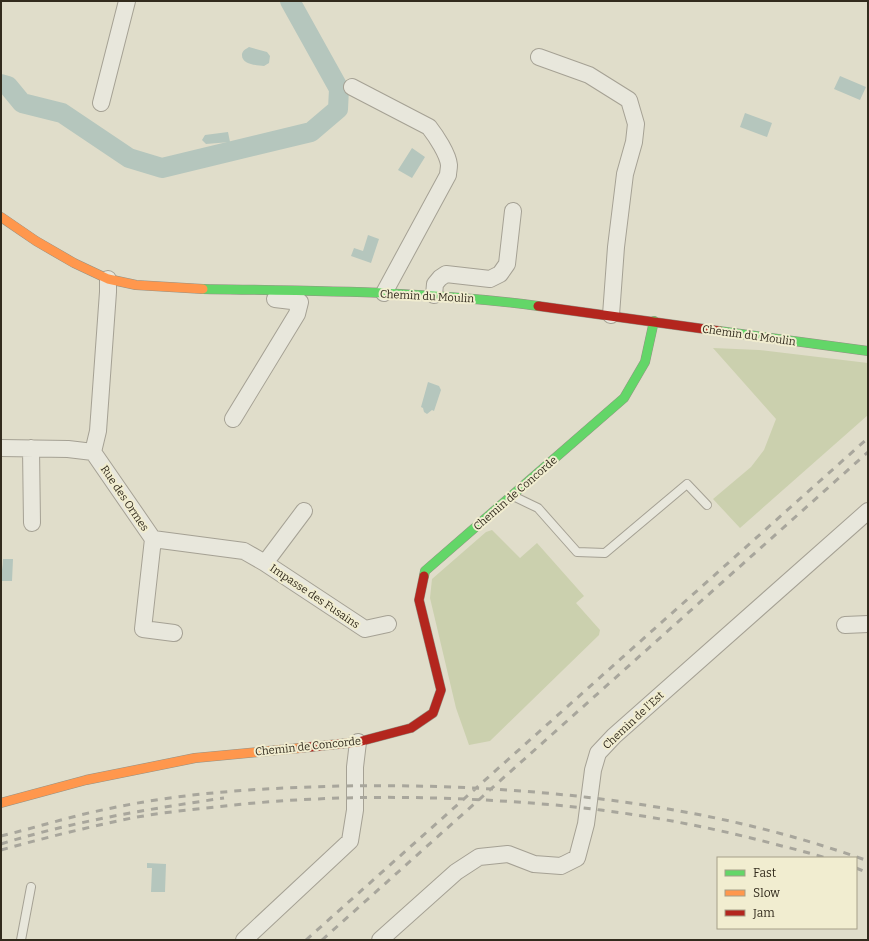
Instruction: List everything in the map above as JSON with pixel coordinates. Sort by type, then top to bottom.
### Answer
[{"type":"street","points":[[101,103],[127,1]]},
{"type":"street","points":[[539,57],[590,75],[629,100],[636,124],[634,142],[625,174],[616,247],[611,315]]},
{"type":"street","points":[[352,87],[429,127],[435,134],[449,166],[448,175],[384,293]]},
{"type":"street","points":[[434,295],[435,284],[446,274],[490,279],[500,274],[507,264],[513,211]]},
{"type":"street","name":"Chemin du Moulin","points":[[5,226],[74,263],[108,279],[136,285],[196,289],[434,295],[494,300],[611,315],[868,352]]},
{"type":"street","points":[[1,448],[68,449],[93,452],[98,431],[108,279]]},
{"type":"street","points":[[196,289],[300,302],[297,314],[233,419]]},
{"type":"street","name":"Chemin de Concorde","points":[[1,803],[86,780],[195,758],[358,742],[412,728],[433,713],[440,690],[420,600],[425,571],[624,398],[645,362],[654,321]]},
{"type":"street","points":[[31,448],[32,523]]},
{"type":"street","name":"Rue des Ormes","points":[[93,452],[153,539],[244,551],[266,563]]},
{"type":"street","points":[[266,563],[304,511]]},
{"type":"street","name":"Chemin de l'Est","points":[[380,940],[456,872],[479,857],[508,854],[534,864],[560,866],[577,858],[586,824],[593,770],[598,753],[614,736],[868,511]]},
{"type":"street","points":[[153,539],[144,629],[174,633]]},
{"type":"street","name":"Impasse des Fusains","points":[[266,563],[365,629],[388,624]]},
{"type":"street","points":[[845,625],[868,624]]},
{"type":"street","points":[[244,940],[350,841],[355,810],[355,767],[358,742]]},
{"type":"lane","points":[[512,496],[538,508],[577,552],[605,553],[687,484],[707,505]]},
{"type":"lane","points":[[20,940],[31,887]]},
{"type":"green space","points":[[713,348],[759,350],[868,363],[868,415],[740,528],[713,499],[751,467],[764,450],[776,419]]},
{"type":"green space","points":[[492,530],[520,558],[537,543],[584,596],[576,603],[600,630],[599,635],[490,741],[469,745],[456,708],[430,598],[432,579],[486,532]]},
{"type":"shaded area","points":[[249,47],[267,52],[270,56],[269,63],[264,66],[254,65],[244,60],[242,58],[242,53]]},
{"type":"shaded area","points":[[840,76],[866,87],[860,100],[834,89]]},
{"type":"shaded area","points":[[745,113],[772,123],[767,137],[740,127]]},
{"type":"shaded area","points":[[228,132],[230,142],[206,144],[202,140],[205,135]]},
{"type":"shaded area","points":[[412,148],[425,157],[412,178],[398,170]]},
{"type":"shaded area","points":[[368,235],[379,239],[371,263],[351,256],[354,248],[363,251]]},
{"type":"shaded area","points":[[428,382],[439,386],[441,390],[434,411],[432,410],[427,414],[421,407]]},
{"type":"shaded area","points":[[3,559],[13,559],[12,581],[1,581]]},
{"type":"shaded area","points":[[147,863],[166,864],[165,892],[151,892],[152,868],[147,868]]},
{"type":"waterway","points":[[1,84],[8,86],[22,103],[62,113],[129,158],[162,168],[311,132],[338,109],[339,89],[290,1]]},
{"type":"railway","points":[[306,940],[868,438]]},
{"type":"railway","points":[[322,940],[868,452]]},
{"type":"railway","points":[[1,836],[98,811],[169,798],[284,788],[407,786],[474,788],[541,793],[608,800],[675,810],[805,840],[856,857]]},
{"type":"railway","points":[[1,850],[99,825],[163,813],[257,803],[385,797],[470,799],[555,805],[611,811],[695,825],[822,857]]},
{"type":"railway","points":[[1,844],[84,822],[140,811],[224,798]]},
{"type":"railway","points":[[857,857],[868,861]]},
{"type":"railway","points":[[857,868],[868,873]]},
{"type":"traffic: fast","points":[[203,289],[329,291],[455,297],[538,306]]},
{"type":"traffic: fast","points":[[424,576],[425,571],[624,398],[645,362],[654,321]]},
{"type":"traffic: fast","points":[[719,331],[868,351]]},
{"type":"traffic: slow","points":[[1,217],[36,241],[74,263],[108,279],[136,285],[203,289]]},
{"type":"traffic: slow","points":[[1,803],[86,780],[195,758],[300,748]]},
{"type":"traffic: jam","points":[[538,306],[719,331]]},
{"type":"traffic: jam","points":[[300,748],[358,742],[411,728],[433,713],[441,690],[419,600],[424,576]]}]
